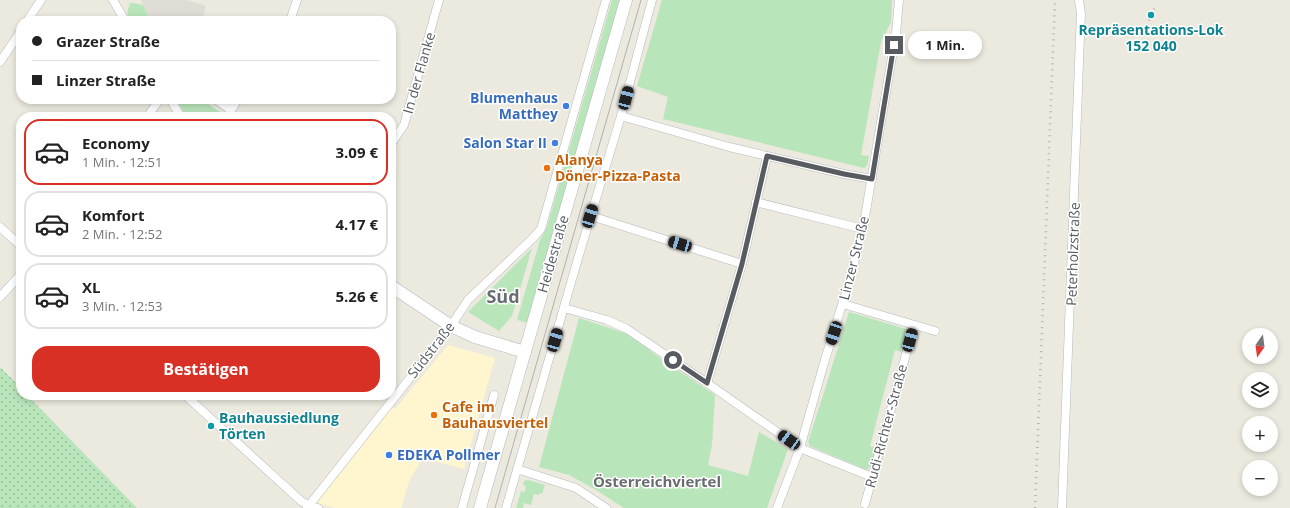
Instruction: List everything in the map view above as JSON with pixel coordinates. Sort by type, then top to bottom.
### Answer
[{"type":"street","points":[[30,16],[41,0]]},
{"type":"street","points":[[292,16],[297,0]]},
{"type":"street","name":"In der Flanke","points":[[396,137],[404,125],[439,0]]},
{"type":"street","name":"Heidestraße","points":[[533,238],[538,234],[543,223],[606,0]]},
{"type":"street","name":"Heidestraße","points":[[480,508],[626,0]]},
{"type":"street","name":"Heidestraße","points":[[506,508],[590,216],[621,116],[652,0]]},
{"type":"street","name":"Linzer Straße","points":[[777,508],[800,448],[824,363],[843,304],[863,229],[896,33],[898,0]]},
{"type":"street","name":"Peterholzstraße","points":[[1062,508],[1081,14],[1079,0]]},
{"type":"street","points":[[117,1],[123,16]]},
{"type":"street","points":[[0,62],[16,38]]},
{"type":"street","points":[[222,104],[231,110],[235,104]]},
{"type":"street","points":[[621,116],[729,147],[844,174],[872,179]]},
{"type":"street","points":[[707,383],[742,264],[767,156]]},
{"type":"street","points":[[756,202],[863,229]]},
{"type":"street","name":"Heidestraße","points":[[590,216],[742,264]]},
{"type":"street","points":[[0,227],[16,241]]},
{"type":"street","name":"Südstraße","points":[[396,396],[451,326],[468,300],[533,238]]},
{"type":"street","points":[[0,297],[16,279]]},
{"type":"street","points":[[396,289],[451,326],[475,337],[525,352]]},
{"type":"street","points":[[843,304],[935,331]]},
{"type":"street","points":[[564,308],[607,320],[626,329],[800,448],[872,477]]},
{"type":"street","name":"Rudi-Richter-Straße","points":[[865,504],[914,325]]},
{"type":"street","points":[[462,508],[494,395]]},
{"type":"street","points":[[190,400],[308,507],[318,508]]},
{"type":"street","name":"Südstraße","points":[[308,507],[393,400]]},
{"type":"street","points":[[517,469],[576,488],[606,508]]},
{"type":"shaded area","points":[[141,0],[186,0],[206,6],[203,16],[149,16]]},
{"type":"shaded area","points":[[448,345],[495,358],[464,469],[423,458],[410,479],[401,508],[335,508],[316,503],[392,407],[395,409]]},
{"type":"green space","points":[[612,0],[622,0],[528,323],[517,320],[540,240],[547,227]]},
{"type":"green space","points":[[662,0],[892,0],[891,22],[881,42],[861,155],[869,156],[867,166],[864,168],[663,119],[668,97],[637,86]]},
{"type":"green space","points":[[130,3],[133,3],[143,5],[148,16],[128,16],[127,13]]},
{"type":"green space","points":[[179,104],[208,104],[220,112],[184,112]]},
{"type":"green space","points":[[532,248],[512,316],[499,331],[468,312]]},
{"type":"green space","points":[[849,312],[906,329],[901,352],[895,350],[870,446],[876,448],[872,464],[867,470],[810,446],[808,442]]},
{"type":"green space","points":[[579,318],[628,334],[660,358],[715,395],[712,445],[708,465],[748,476],[759,432],[788,449],[767,508],[624,508],[569,475],[539,467]]},
{"type":"green space","points":[[0,367],[16,383],[16,400],[32,400],[137,508],[0,508]]},
{"type":"green space","points":[[528,480],[545,485],[542,494],[534,494],[531,505],[524,503],[523,508],[516,508],[521,491],[525,492],[526,486],[523,485],[524,481]]},
{"type":"tram line","points":[[495,508],[641,0]]},
{"type":"railway","points":[[1035,508],[1055,0]]},
{"type":"railway","points":[[1147,26],[1156,4]]},
{"type":"place","name":"Repräsentations-Lok 152 040","points":[[1151,15]]},
{"type":"place","name":"Blumenhaus Matthey","points":[[566,106]]},
{"type":"place","name":"Salon Star II","points":[[555,143]]},
{"type":"place","name":"Alanya Döner-Pizza-Pasta","points":[[547,168]]},
{"type":"place","name":"Cafe im Bauhausviertel","points":[[434,415]]},
{"type":"place","name":"Bauhaussiedlung Törten","points":[[211,426]]},
{"type":"place","name":"EDEKA Pollmer","points":[[389,455]]},
{"type":"district","name":"Süd","points":[[503,297]]},
{"type":"district","name":"Österreichviertel","points":[[657,482]]},
{"type":"route","points":[[673,360],[707,383],[742,264],[767,156],[872,179],[894,45]]}]
